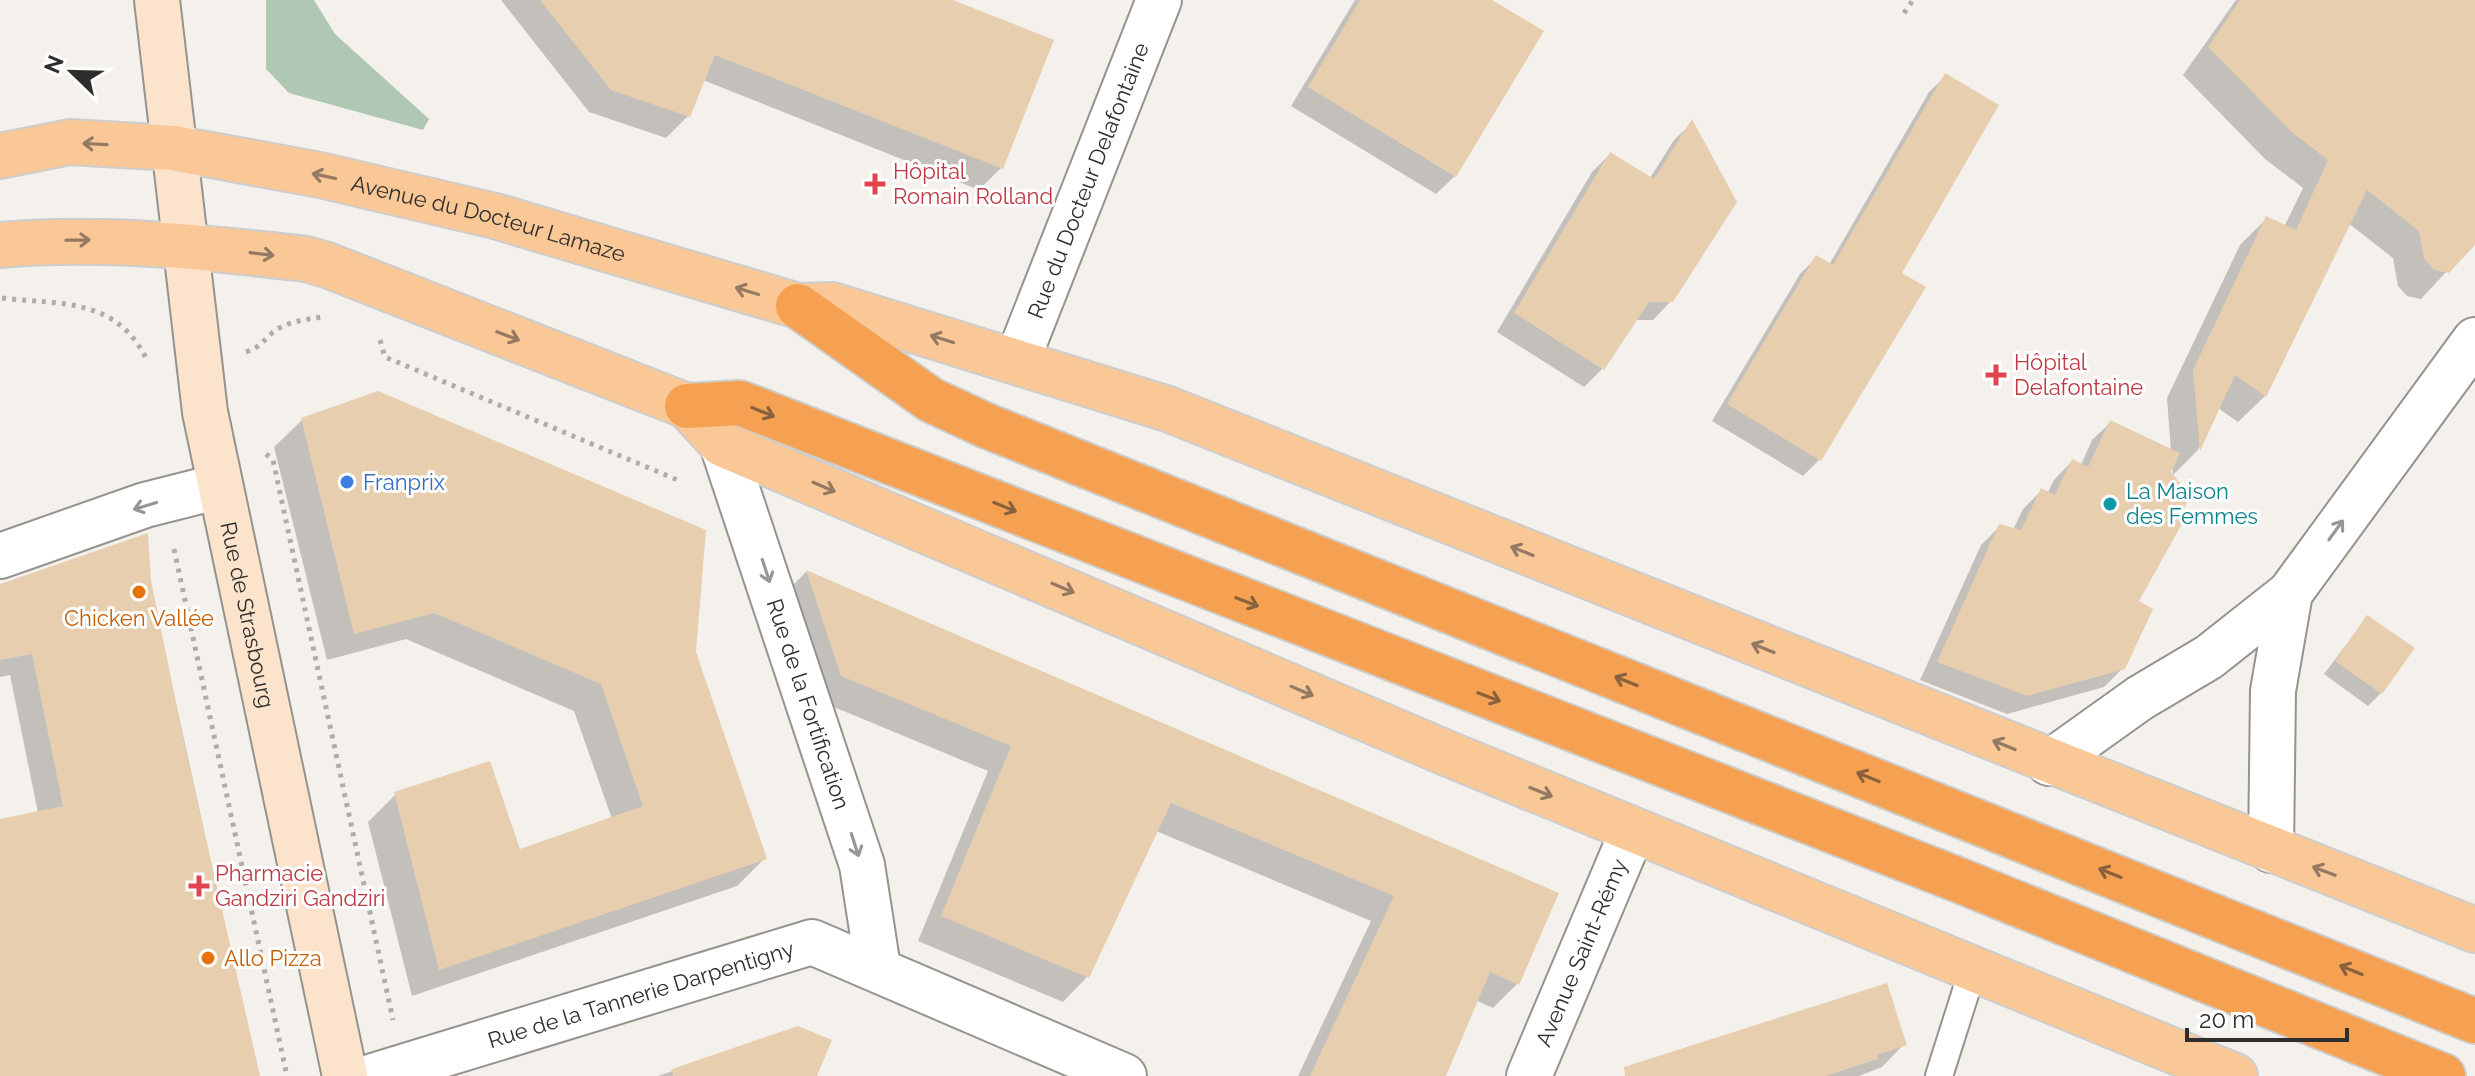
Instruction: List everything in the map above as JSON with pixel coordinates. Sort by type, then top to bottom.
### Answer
[{"type":"highway","points":[[798,306],[931,400],[987,426],[2475,1021]]},
{"type":"highway","points":[[687,406],[740,403],[1961,881],[2443,1076]]},
{"type":"main road","name":"Avenue du Docteur Lamaze","points":[[0,156],[70,142],[173,148],[320,175],[495,216],[798,306],[832,305],[1017,361],[1168,409],[2049,763],[2475,930]]},
{"type":"main road","points":[[0,245],[77,239],[185,245],[306,259],[327,265],[687,406],[722,444],[1633,830],[2235,1076]]},
{"type":"street","name":"Rue de Strasbourg","points":[[157,0],[205,412],[345,1076]]},
{"type":"street","name":"Rue du Docteur Delafontaine","points":[[1017,361],[1159,0]]},
{"type":"street","points":[[2049,763],[2140,698],[2209,657],[2290,593],[2475,340]]},
{"type":"street","name":"Rue de la Fortification","points":[[722,444],[862,865],[878,968]]},
{"type":"street","points":[[0,556],[164,500],[220,486]]},
{"type":"street","points":[[2271,850],[2273,691],[2290,593]]},
{"type":"street","name":"Avenue Saint-Rémy","points":[[1529,1076],[1633,830]]},
{"type":"street","name":"Rue de la Tannerie Darpentigny","points":[[373,1076],[812,942],[1124,1076]]},
{"type":"lane","points":[[1939,1076],[1973,969]]},
{"type":"path","points":[[1904,13],[1913,0]]},
{"type":"path","points":[[0,298],[79,304],[99,310],[132,338],[151,368]]},
{"type":"path","points":[[205,412],[233,427],[273,460],[395,1027]]},
{"type":"path","points":[[164,500],[287,1076]]},
{"type":"green space","points":[[266,0],[314,0],[335,34],[429,119],[423,130],[289,93],[266,69]]},
{"type":"building","points":[[540,0],[953,0],[1054,40],[1003,169],[715,55],[690,117],[611,90]]},
{"type":"building","points":[[1360,0],[1492,0],[1544,31],[1456,177],[1308,87]]},
{"type":"building","points":[[2240,0],[2475,0],[2475,245],[2449,273],[2434,270],[2424,258],[2419,231],[2367,190],[2266,397],[2235,375],[2200,451],[2193,370],[2266,216],[2296,230],[2328,160],[2292,132],[2208,47]]},
{"type":"building","points":[[1945,73],[1999,105],[1902,273],[1926,287],[1821,461],[1727,404],[1816,255],[1833,265]]},
{"type":"building","points":[[1692,119],[1737,202],[1673,302],[1649,302],[1604,370],[1514,313],[1610,152],[1654,179]]},
{"type":"building","points":[[378,391],[706,530],[696,652],[767,859],[439,970],[394,792],[490,761],[520,849],[643,806],[601,684],[434,613],[354,634],[301,418]]},
{"type":"building","points":[[2110,420],[2180,453],[2171,472],[2190,496],[2182,512],[2187,515],[2139,601],[2153,609],[2125,669],[2027,696],[1937,662],[1999,524],[2021,530],[2041,488],[2055,495],[2072,459],[2088,467]]},
{"type":"building","points":[[148,533],[151,580],[185,747],[260,1076],[0,1076],[0,819],[63,806],[32,654],[0,660],[0,584]]},
{"type":"building","points":[[806,570],[1559,893],[1519,985],[1490,972],[1446,1076],[1310,1076],[1394,896],[1171,803],[1089,978],[941,916],[1011,746],[841,676]]},
{"type":"building","points":[[2367,615],[2415,648],[2382,694],[2335,661]]},
{"type":"building","points":[[1887,983],[1907,1045],[1877,1055],[1878,1059],[1825,1076],[1625,1076],[1624,1067]]},
{"type":"building","points":[[798,1026],[832,1040],[817,1076],[673,1076],[672,1069]]},
{"type":"place","name":"Hôpital Romain Rolland","points":[[875,184]]},
{"type":"place","name":"Hôpital Delafontaine","points":[[1996,375]]},
{"type":"place","name":"Franprix","points":[[347,482]]},
{"type":"place","name":"La Maison des Femmes","points":[[2110,504]]},
{"type":"place","name":"Chicken Vallée","points":[[139,592]]},
{"type":"place","name":"Pharmacie Gandziri Gandziri","points":[[199,886]]},
{"type":"place","name":"Allo Pizza","points":[[208,958]]}]
